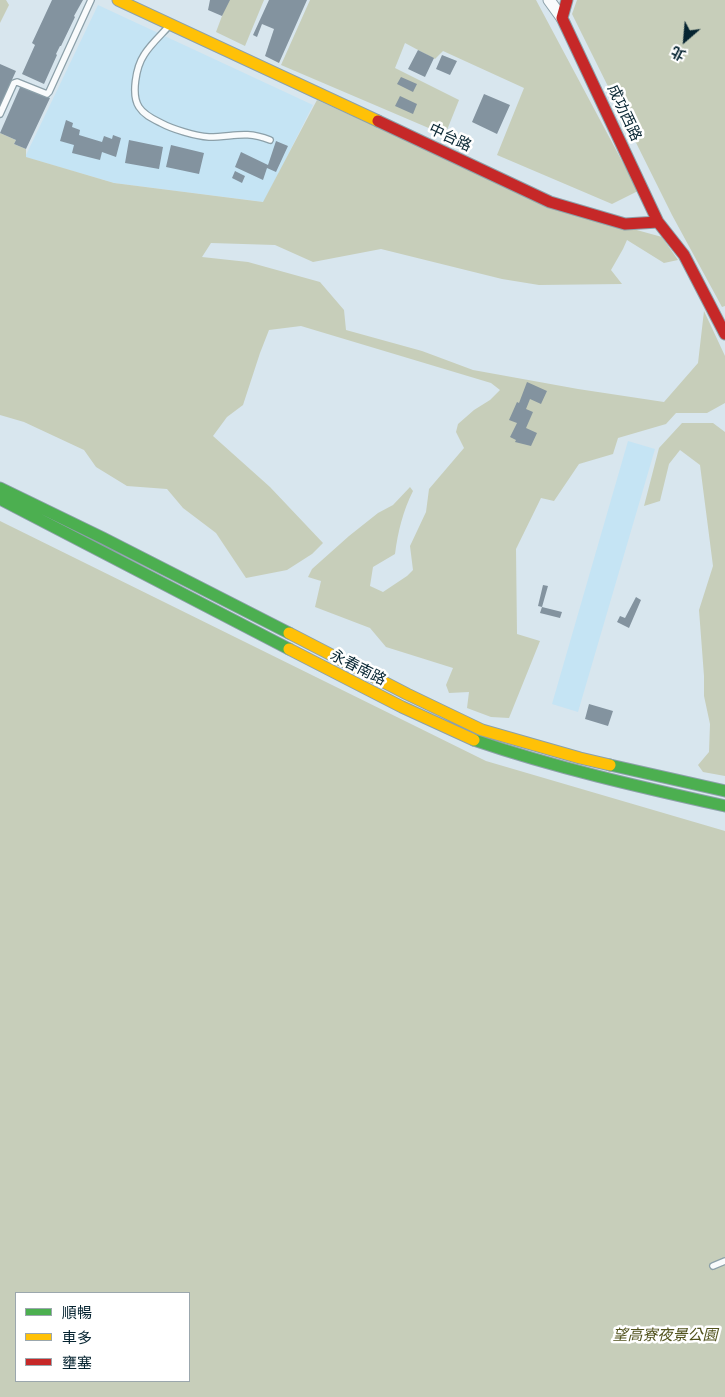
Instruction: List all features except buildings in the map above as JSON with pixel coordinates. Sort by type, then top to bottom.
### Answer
[{"type":"street","name":"中台路","points":[[118,0],[550,202],[625,224],[658,222]]},
{"type":"street","name":"成功西路","points":[[549,0],[562,18],[658,222]]},
{"type":"street","points":[[562,18],[567,0]]},
{"type":"street","points":[[658,222],[684,255],[725,334]]},
{"type":"street","name":"永春南路","points":[[0,488],[313,645],[406,694],[482,730],[580,758],[725,791]]},
{"type":"street","name":"永春南路","points":[[0,499],[402,707],[474,740],[530,759],[598,777],[725,806]]},
{"type":"lane","points":[[0,114],[16,82],[47,94],[49,92],[91,0]]},
{"type":"lane","points":[[170,24],[144,54],[139,66],[135,85],[137,103],[140,108],[147,115],[170,128],[207,137],[256,134],[270,140]]},
{"type":"lane","points":[[713,1266],[725,1261]]},
{"type":"shaded area","points":[[98,5],[313,105],[264,202],[114,183],[25,157]]},
{"type":"shaded area","points":[[628,441],[655,449],[578,712],[552,704]]},
{"type":"green space","points":[[0,0],[6,0],[9,5],[0,23]]},
{"type":"green space","points":[[228,0],[264,0],[245,46],[216,32]]},
{"type":"green space","points":[[310,0],[536,0],[638,191],[612,204],[497,155],[524,88],[443,51],[435,59],[405,43],[395,68],[459,100],[445,135],[281,65]]},
{"type":"green space","points":[[577,0],[725,0],[725,306],[722,307],[672,215],[572,14]]},
{"type":"green space","points":[[317,100],[550,206],[662,237],[678,260],[664,263],[627,240],[611,270],[622,284],[539,285],[502,279],[381,249],[313,262],[275,245],[211,243],[202,257],[248,262],[320,282],[344,310],[346,330],[422,351],[473,370],[664,402],[698,363],[704,311],[725,356],[725,403],[707,413],[676,413],[666,424],[618,438],[613,454],[579,464],[554,501],[541,498],[516,549],[517,634],[540,641],[509,718],[491,717],[467,708],[469,692],[449,693],[446,685],[453,668],[386,647],[370,628],[315,607],[321,581],[308,577],[312,569],[349,536],[378,513],[393,505],[410,487],[413,491],[401,521],[395,554],[373,567],[370,586],[383,592],[413,570],[410,546],[426,512],[429,489],[464,448],[456,432],[458,424],[500,390],[491,383],[301,326],[269,330],[243,405],[227,417],[213,436],[270,487],[323,543],[312,554],[287,570],[246,578],[216,533],[183,508],[167,489],[127,486],[96,467],[84,450],[24,422],[0,415],[0,133],[16,140],[14,144],[26,149],[26,157],[114,183],[263,202]]},
{"type":"green space","points":[[682,423],[713,423],[725,432],[725,776],[703,772],[698,765],[709,752],[710,724],[704,696],[699,610],[713,566],[700,465],[680,450],[669,464],[660,501],[644,506],[659,448]]},
{"type":"green space","name":"望高寮夜景公園","points":[[0,521],[486,761],[725,831],[725,1397],[0,1397]]},
{"type":"traffic: fast","points":[[0,488],[289,633]]},
{"type":"traffic: fast","points":[[0,499],[289,649]]},
{"type":"traffic: fast","points":[[474,740],[567,768],[725,806]]},
{"type":"traffic: fast","points":[[610,765],[725,791]]},
{"type":"traffic: slow","points":[[118,0],[378,121]]},
{"type":"traffic: slow","points":[[289,633],[407,694],[482,730],[610,765]]},
{"type":"traffic: slow","points":[[289,649],[402,707],[474,740]]},
{"type":"traffic: jam","points":[[567,0],[562,18],[658,222],[684,255],[725,334]]},
{"type":"traffic: jam","points":[[378,121],[550,202],[625,224],[658,222]]}]
